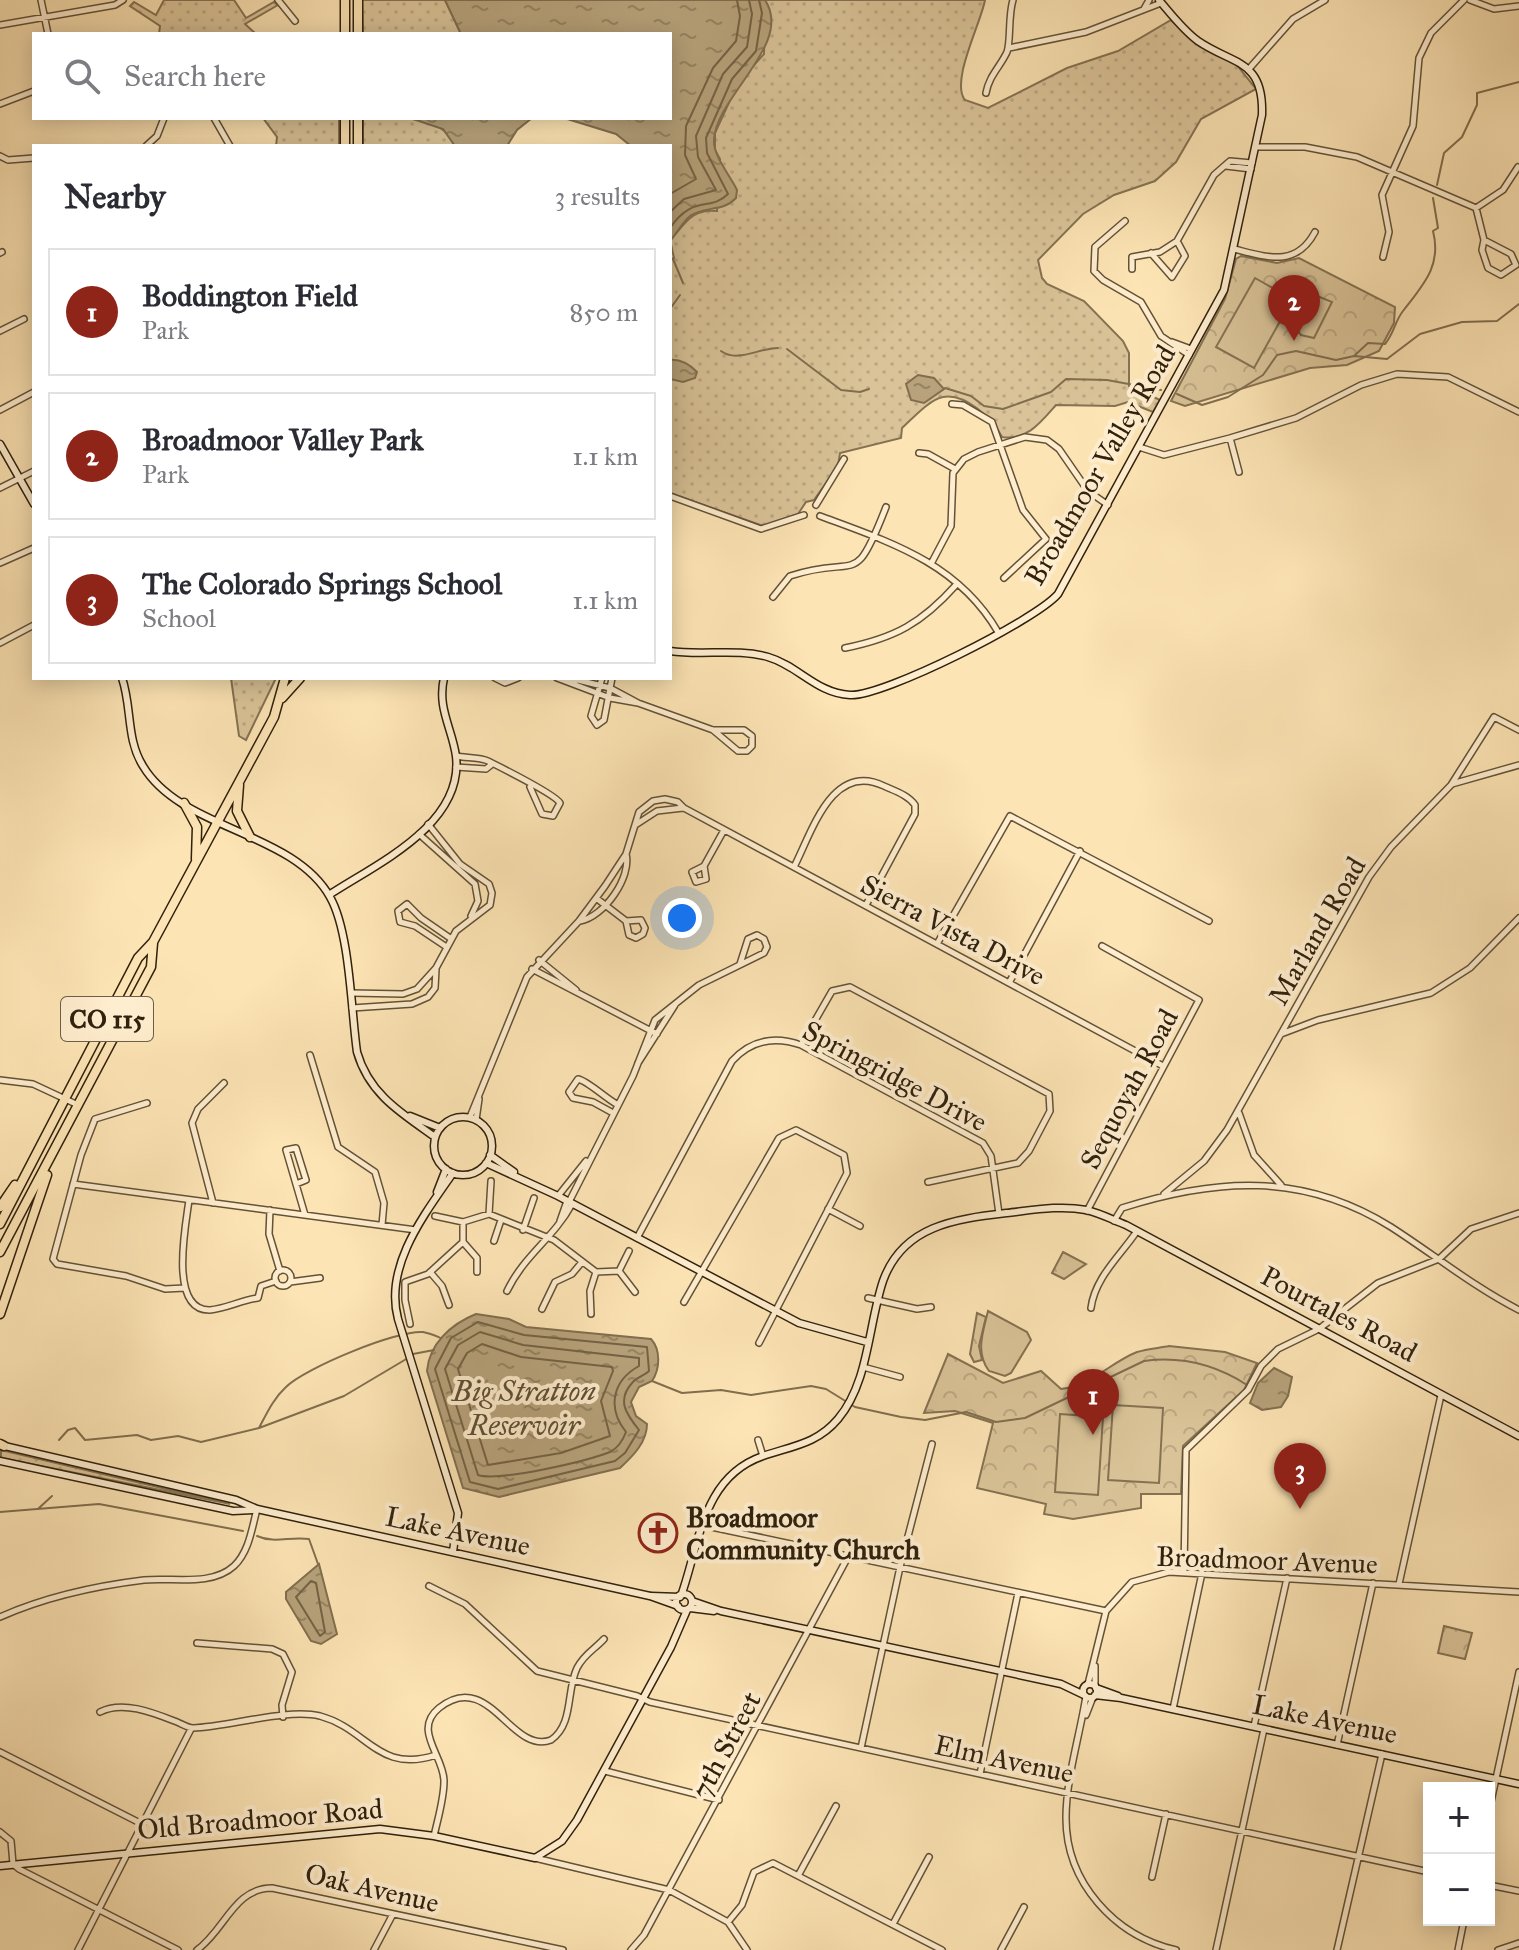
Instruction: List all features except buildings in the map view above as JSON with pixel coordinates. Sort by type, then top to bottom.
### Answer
[{"type":"highway","points":[[345,0],[345,32]]},
{"type":"highway","points":[[358,0],[358,32]]},
{"type":"highway","points":[[345,120],[345,144]]},
{"type":"highway","points":[[358,120],[358,144]]},
{"type":"highway","name":"CO 115","points":[[282,698],[285,680]]},
{"type":"highway","name":"CO 115","points":[[0,1224],[138,958],[153,942],[282,698],[298,680]]},
{"type":"highway","points":[[239,781],[237,811],[250,837]]},
{"type":"highway","points":[[184,803],[197,827],[196,861]]},
{"type":"highway","name":"CO 115","points":[[0,1252],[151,967],[153,942]]},
{"type":"highway","points":[[0,1314],[30,1219],[73,1116]]},
{"type":"highway","points":[[0,1207],[42,1144]]},
{"type":"street","points":[[41,0],[48,32]]},
{"type":"street","points":[[0,25],[115,5],[123,0]]},
{"type":"street","points":[[278,0],[295,21]]},
{"type":"street","points":[[986,93],[991,75],[1009,48],[1007,25],[1013,0]]},
{"type":"street","points":[[1137,0],[1144,9]]},
{"type":"street","points":[[1144,9],[1149,0]]},
{"type":"street","points":[[1009,48],[1086,32],[1160,1],[1201,43],[1231,56],[1248,70],[1293,19],[1325,0]]},
{"type":"street","points":[[1383,257],[1389,232],[1382,195],[1416,113],[1419,58],[1423,45],[1464,0]]},
{"type":"street","points":[[1470,0],[1494,9],[1519,6]]},
{"type":"street","name":"Broadmoor Valley Road","points":[[672,651],[760,655],[781,662],[827,691],[864,695],[889,688],[998,632],[1038,611],[1058,594],[1224,290],[1263,103],[1256,79],[1248,70]]},
{"type":"street","points":[[0,104],[32,92]]},
{"type":"street","points":[[148,144],[157,136],[163,120]]},
{"type":"street","points":[[215,120],[229,144]]},
{"type":"street","points":[[1256,147],[1319,149],[1357,157],[1476,208]]},
{"type":"street","points":[[0,156],[8,160],[32,158]]},
{"type":"street","points":[[1132,269],[1131,259],[1177,241],[1209,183],[1225,166],[1252,166]]},
{"type":"street","points":[[1476,208],[1503,190],[1519,166]]},
{"type":"street","points":[[1476,208],[1488,268],[1501,275],[1514,269],[1516,265],[1511,254],[1484,240]]},
{"type":"street","points":[[1125,221],[1095,247],[1093,267],[1103,280],[1141,302],[1159,333],[1190,352]]},
{"type":"street","points":[[1234,249],[1283,259],[1305,248],[1315,232]]},
{"type":"street","points":[[1151,253],[1172,277],[1185,256],[1177,241]]},
{"type":"street","points":[[0,331],[24,319]]},
{"type":"street","points":[[1139,447],[1164,455],[1230,438],[1296,418],[1361,385],[1415,372],[1448,377],[1519,412]]},
{"type":"street","points":[[0,410],[32,393]]},
{"type":"street","points":[[952,404],[963,405],[990,420],[1023,510],[1046,539],[1004,578]]},
{"type":"street","points":[[932,562],[951,526],[951,487],[955,469],[967,457],[1031,437],[1052,443],[1088,491],[1108,505]]},
{"type":"street","points":[[1230,438],[1239,472]]},
{"type":"street","points":[[0,444],[32,500]]},
{"type":"street","points":[[919,453],[928,454],[955,469]]},
{"type":"street","points":[[816,505],[844,459]]},
{"type":"street","points":[[0,488],[32,472]]},
{"type":"street","points":[[672,497],[761,529],[804,515]]},
{"type":"street","points":[[773,597],[783,582],[794,574],[856,565],[868,553],[886,507]]},
{"type":"street","points":[[820,516],[932,562],[988,614],[998,632]]},
{"type":"street","points":[[0,563],[32,549]]},
{"type":"street","points":[[845,648],[879,641],[922,620],[956,585]]},
{"type":"street","points":[[0,643],[32,626]]},
{"type":"street","points":[[122,680],[138,757],[154,780],[184,803],[304,867],[329,895],[339,919],[357,1052],[364,1072],[381,1097],[435,1137]]},
{"type":"street","points":[[329,895],[384,862],[419,834],[450,792],[456,756],[441,707],[444,680]]},
{"type":"street","points":[[566,680],[610,698],[638,703]]},
{"type":"street","points":[[602,680],[591,716],[597,725],[604,720],[612,680]]},
{"type":"street","points":[[570,681],[610,688],[638,703],[713,730],[748,731],[752,736],[752,746],[747,751],[738,751],[713,730]]},
{"type":"street","name":"Marland Road","points":[[1164,1194],[1204,1161],[1239,1112],[1369,877],[1391,847],[1451,785],[1494,717],[1519,730]]},
{"type":"street","points":[[456,756],[488,761],[491,765],[513,772],[530,787],[558,798],[557,813],[553,816],[542,814],[530,787]]},
{"type":"street","points":[[456,767],[486,769],[491,765]]},
{"type":"street","name":"Marland Road","points":[[1451,785],[1519,765]]},
{"type":"street","points":[[794,867],[830,798],[843,785],[873,781],[908,797],[915,805],[915,814],[866,905]]},
{"type":"street","points":[[473,1119],[515,1003],[532,969],[579,921],[626,854],[639,812],[653,801],[675,800],[684,808]]},
{"type":"street","points":[[637,824],[657,811],[684,808]]},
{"type":"street","name":"Sierra Vista Drive","points":[[684,808],[1163,1066]]},
{"type":"street","points":[[937,944],[1007,818],[1014,817],[1209,921]]},
{"type":"street","points":[[428,824],[475,884],[478,894],[471,917]]},
{"type":"street","points":[[704,866],[724,830]]},
{"type":"street","points":[[349,993],[393,994],[417,989],[436,968],[450,938],[471,917],[487,909],[492,893],[485,880],[466,872],[419,834]]},
{"type":"street","points":[[1009,983],[1080,851]]},
{"type":"street","points":[[579,921],[586,920],[605,905],[624,874],[626,854]]},
{"type":"street","points":[[596,898],[626,921]]},
{"type":"street","points":[[445,946],[415,926],[400,922],[398,911],[407,904],[450,938]]},
{"type":"street","points":[[1280,1034],[1318,1020],[1431,993],[1470,968],[1519,918]]},
{"type":"street","points":[[638,1063],[675,1005],[699,985],[766,951],[767,943],[761,936],[748,939],[740,964]]},
{"type":"street","name":"Sequoyah Road","points":[[1087,1211],[1198,1003],[1197,997],[1102,946]]},
{"type":"street","points":[[539,960],[577,991]]},
{"type":"street","points":[[351,1008],[412,1004],[428,997],[437,982],[436,968]]},
{"type":"street","points":[[532,969],[657,1034]]},
{"type":"street","points":[[837,978],[839,987]]},
{"type":"street","points":[[801,1045],[828,996],[839,987],[855,988],[1039,1087],[1051,1098]]},
{"type":"street","points":[[393,994],[394,1003]]},
{"type":"street","points":[[507,1291],[519,1265],[549,1238],[560,1221],[638,1063],[649,1030],[669,1006],[675,1005]]},
{"type":"street","name":"Springridge Drive","points":[[637,1238],[737,1056],[767,1040],[801,1045],[983,1143],[990,1152],[999,1214]]},
{"type":"street","points":[[310,1055],[338,1147],[375,1172],[384,1203],[382,1225]]},
{"type":"street","points":[[613,1113],[588,1100],[573,1098],[569,1092],[571,1085],[581,1079],[595,1092],[618,1105]]},
{"type":"street","points":[[0,1080],[33,1084],[79,1106]]},
{"type":"street","points":[[213,1203],[192,1123],[198,1109],[224,1083]]},
{"type":"street","points":[[1051,1098],[1060,1096]]},
{"type":"street","points":[[928,1182],[938,1177],[1014,1165],[1026,1156],[1050,1111],[1051,1098]]},
{"type":"street","points":[[147,1103],[97,1117],[52,1251],[54,1262],[126,1276],[165,1289],[185,1288]]},
{"type":"street","points":[[1239,1112],[1254,1155],[1281,1185]]},
{"type":"street","points":[[404,1114],[440,1128]]},
{"type":"street","points":[[454,1118],[473,1119],[489,1135],[490,1155],[486,1163],[468,1174],[449,1171],[436,1156],[435,1137],[440,1128],[454,1118]]},
{"type":"street","points":[[786,1123],[788,1131]]},
{"type":"street","points":[[684,1302],[779,1138],[788,1131],[800,1131],[820,1141],[840,1152],[848,1162],[847,1173],[759,1343]]},
{"type":"street","points":[[296,1184],[306,1180],[296,1148],[286,1150],[305,1215]]},
{"type":"street","points":[[490,1155],[520,1177]]},
{"type":"street","points":[[848,1162],[855,1160]]},
{"type":"street","points":[[558,1196],[587,1161]]},
{"type":"street","points":[[486,1163],[558,1196],[774,1312],[812,1328],[867,1342],[853,1395],[826,1432],[805,1445],[763,1456],[743,1465],[710,1501],[678,1629],[605,1771],[570,1831],[553,1848],[535,1858]]},
{"type":"street","points":[[449,1171],[395,1276],[394,1300],[458,1513],[453,1552]]},
{"type":"street","points":[[489,1214],[491,1181]]},
{"type":"street","points":[[73,1184],[417,1231]]},
{"type":"street","points":[[1114,1221],[1122,1208],[1164,1194],[1241,1185],[1281,1185],[1357,1208],[1519,1310]]},
{"type":"street","points":[[523,1230],[534,1198]]},
{"type":"street","points":[[189,1200],[183,1252],[185,1288],[195,1306],[210,1310],[258,1298],[261,1286],[276,1281],[280,1271],[269,1234],[270,1210]]},
{"type":"street","name":"Pourtales Road","points":[[867,1342],[893,1261],[915,1237],[946,1221],[1054,1208],[1087,1211],[1137,1231],[1519,1436]]},
{"type":"street","points":[[828,1209],[860,1226]]},
{"type":"street","points":[[1184,1572],[1185,1453],[1242,1396],[1271,1353],[1319,1329],[1367,1289],[1439,1259],[1471,1229],[1519,1213]]},
{"type":"street","points":[[435,1216],[463,1222],[489,1214],[549,1238],[596,1272],[619,1271]]},
{"type":"street","points":[[494,1241],[501,1220]]},
{"type":"street","points":[[463,1222],[463,1242],[477,1258],[477,1272]]},
{"type":"street","points":[[1091,1308],[1093,1296],[1118,1253],[1137,1231]]},
{"type":"street","points":[[410,1324],[405,1282],[430,1272],[463,1242]]},
{"type":"street","points":[[619,1271],[629,1251]]},
{"type":"street","points":[[542,1309],[556,1280],[570,1276],[582,1262]]},
{"type":"street","points":[[280,1271],[289,1273],[290,1282]]},
{"type":"street","points":[[619,1271],[635,1292]]},
{"type":"street","points":[[430,1272],[442,1286],[449,1305]]},
{"type":"street","points":[[591,1314],[590,1291],[596,1272]]},
{"type":"street","points":[[276,1281],[283,1286],[290,1282],[320,1278]]},
{"type":"street","points":[[868,1298],[917,1309],[931,1307]]},
{"type":"street","points":[[862,1366],[900,1377]]},
{"type":"street","points":[[1399,1584],[1441,1395]]},
{"type":"street","points":[[758,1440],[763,1456]]},
{"type":"street","points":[[861,1748],[900,1567],[932,1444]]},
{"type":"street","name":"Lake Avenue","points":[[1,1445],[236,1500],[257,1509],[686,1605],[1519,1784]]},
{"type":"street","name":"Lake Avenue","points":[[0,1461],[233,1511],[257,1509]]},
{"type":"street","points":[[0,1617],[80,1591],[144,1580],[200,1579],[223,1573],[236,1565],[245,1550],[257,1509]]},
{"type":"street","points":[[702,1525],[1106,1611],[1068,1793],[1066,1825],[1070,1848],[1092,1896],[1128,1931],[1176,1950]]},
{"type":"street","name":"7th Street","points":[[631,1950],[669,1890],[719,1800],[849,1555]]},
{"type":"street","points":[[680,1596],[690,1572]]},
{"type":"street","name":"Broadmoor Avenue","points":[[1106,1611],[1118,1594],[1138,1579],[1160,1572],[1519,1592]]},
{"type":"street","points":[[1173,1709],[1202,1573]]},
{"type":"street","points":[[1254,1726],[1287,1578]]},
{"type":"street","points":[[1337,1745],[1373,1583]]},
{"type":"street","name":"Elm Avenue","points":[[429,1586],[465,1604],[537,1671],[759,1726],[1423,1871]]},
{"type":"street","points":[[980,1774],[1018,1593]]},
{"type":"street","name":"Lake Avenue","points":[[650,1596],[680,1596],[686,1605]]},
{"type":"street","points":[[434,1836],[444,1783],[428,1737],[431,1716],[441,1706],[463,1698],[487,1704],[531,1740],[551,1740],[564,1726],[572,1681],[583,1657],[604,1639]]},
{"type":"street","points":[[197,1643],[272,1649],[283,1654],[292,1672],[282,1705],[283,1718]]},
{"type":"street","points":[[1495,1784],[1519,1672]]},
{"type":"street","points":[[100,1712],[118,1706],[129,1708],[191,1729],[311,1715],[330,1719],[386,1756],[402,1761],[436,1755]]},
{"type":"street","points":[[78,1950],[191,1729]]},
{"type":"street","points":[[1216,1950],[1264,1729]]},
{"type":"street","points":[[0,1752],[142,1824]]},
{"type":"street","points":[[1337,1950],[1382,1754]]},
{"type":"street","points":[[605,1771],[719,1800]]},
{"type":"street","points":[[799,1874],[836,1806]]},
{"type":"street","points":[[1152,1877],[1166,1814]]},
{"type":"street","name":"Old Broadmoor Road","points":[[0,1866],[380,1829],[434,1836],[535,1858]]},
{"type":"street","points":[[0,1832],[11,1841],[13,1864],[178,1950]]},
{"type":"street","points":[[893,1924],[929,1857]]},
{"type":"street","points":[[535,1858],[669,1890],[728,1922],[747,1950]]},
{"type":"street","points":[[728,1922],[742,1905],[752,1877],[761,1866],[778,1864],[942,1950]]},
{"type":"street","points":[[1495,1886],[1519,1891]]},
{"type":"street","name":"Oak Avenue","points":[[197,1950],[218,1932],[240,1900],[251,1891],[265,1888],[286,1889],[563,1950]]},
{"type":"street","points":[[1001,1950],[1024,1907]]},
{"type":"street","points":[[374,1950],[393,1914]]},
{"type":"street","points":[[1458,1950],[1463,1926]]},
{"type":"street","points":[[1498,1950],[1519,1943]]},
{"type":"green space","points":[[164,0],[234,0],[246,18],[274,2],[278,5],[245,24],[254,32],[159,32],[160,26],[130,6],[134,2],[156,15]]},
{"type":"green space","points":[[362,0],[445,0],[460,32],[363,32]]},
{"type":"green space","points":[[765,0],[985,0],[964,67],[961,91],[965,100],[988,108],[1067,68],[1118,51],[1171,20],[1199,46],[1236,64],[1256,89],[1201,119],[1176,162],[1155,181],[1114,195],[1083,214],[1038,260],[1042,278],[1047,284],[1084,301],[1123,341],[1129,353],[1129,386],[1160,400],[1153,412],[1128,402],[1115,406],[1056,405],[1026,433],[1002,437],[977,408],[960,399],[943,397],[927,405],[902,428],[901,438],[840,453],[838,466],[814,500],[806,502],[798,514],[763,526],[672,494],[672,238],[695,215],[717,211],[720,159],[715,150],[715,133],[738,83],[764,54]]},
{"type":"green space","points":[[264,120],[339,120],[339,144],[276,144],[277,137]]},
{"type":"green space","points":[[363,120],[428,122],[449,135],[454,144],[363,144]]},
{"type":"green space","points":[[1241,256],[1277,263],[1299,258],[1395,307],[1394,323],[1379,351],[1347,365],[1310,368],[1185,406],[1171,401],[1225,299],[1236,259]]},
{"type":"green space","points":[[1255,278],[1285,295],[1290,285],[1332,302],[1314,338],[1301,335],[1284,314],[1254,368],[1216,347]]},
{"type":"green space","points":[[231,680],[275,680],[246,740],[239,736]]},
{"type":"green space","points":[[1063,1252],[1086,1264],[1064,1279],[1052,1273]]},
{"type":"green space","points":[[988,1311],[1027,1332],[1031,1340],[1011,1373],[1005,1376],[989,1371],[982,1357],[981,1342]]},
{"type":"green space","points":[[977,1313],[986,1317],[979,1346],[982,1360],[974,1362],[970,1354]]},
{"type":"green space","points":[[1169,1346],[1225,1352],[1257,1363],[1244,1390],[1183,1446],[1181,1494],[1141,1494],[1141,1508],[1073,1519],[1044,1514],[1046,1504],[977,1488],[993,1423],[955,1411],[924,1413],[948,1354],[1003,1383],[1041,1371],[1061,1389],[1082,1384],[1137,1352]]},
{"type":"green space","points":[[1113,1405],[1163,1408],[1159,1483],[1108,1480]]},
{"type":"green space","points":[[1060,1414],[1103,1417],[1098,1495],[1055,1492]]},
{"type":"green space","points":[[1,1450],[230,1504],[1,1458]]},
{"type":"green space","points":[[1444,1626],[1472,1633],[1465,1659],[1438,1653]]},
{"type":"water","points":[[445,0],[765,0],[771,17],[770,34],[718,123],[714,140],[719,159],[737,190],[736,198],[725,206],[690,216],[672,238],[672,144],[628,144],[616,134],[570,120],[672,120],[672,32],[460,32]]},
{"type":"water","points":[[416,120],[530,120],[517,130],[508,144],[454,144],[443,129]]},
{"type":"water","points":[[672,360],[697,372],[695,378],[683,382],[672,379]]},
{"type":"water","points":[[918,375],[934,378],[944,389],[924,403],[911,400],[906,384]]},
{"type":"water","name":"Big Stratton Reservoir","points":[[476,1314],[509,1319],[526,1327],[651,1339],[658,1354],[657,1371],[652,1381],[639,1387],[631,1402],[636,1416],[647,1424],[642,1443],[630,1459],[620,1468],[499,1497],[463,1488],[427,1371],[432,1352],[443,1336],[458,1323]]},
{"type":"water","points":[[1274,1368],[1292,1377],[1288,1396],[1281,1407],[1262,1410],[1250,1403],[1258,1383]]},
{"type":"water","points":[[319,1564],[337,1634],[321,1644],[311,1641],[286,1599],[286,1592]]},
{"type":"waterway","points":[[1437,185],[1444,153],[1462,137],[1477,105],[1477,93],[1519,82]]},
{"type":"waterway","points":[[1354,356],[1368,343],[1385,344],[1400,315],[1429,274],[1435,255],[1433,231],[1438,228],[1433,198]]},
{"type":"waterway","points":[[673,259],[683,283]]},
{"type":"waterway","points":[[672,306],[680,295]]},
{"type":"waterway","points":[[1177,394],[1202,405],[1228,397],[1263,375],[1277,355],[1296,351],[1336,360],[1354,356],[1387,359],[1420,334],[1462,322],[1497,321],[1519,304]]},
{"type":"waterway","points":[[721,351],[734,356],[778,348]]},
{"type":"waterway","points":[[787,349],[841,390],[860,392],[869,389]]},
{"type":"waterway","points":[[945,388],[971,396],[984,406],[1003,409],[1051,392],[1066,379],[1107,380],[1161,390]]},
{"type":"waterway","points":[[259,1428],[281,1392],[312,1370],[393,1337],[423,1332],[441,1338]]},
{"type":"waterway","points":[[413,1354],[434,1350]]},
{"type":"waterway","points":[[59,1440],[68,1430],[75,1428],[85,1440],[137,1435],[151,1440],[178,1436],[201,1442],[259,1428],[344,1396],[408,1358]]},
{"type":"waterway","points":[[652,1381],[682,1393],[721,1390],[751,1395],[811,1386],[826,1389],[855,1407],[901,1417],[925,1420],[966,1412],[996,1422],[1025,1418],[1144,1361],[1171,1360],[1198,1364],[1223,1372],[1247,1385]]},
{"type":"waterway","points":[[39,1508],[52,1496]]},
{"type":"waterway","points":[[0,1512],[99,1504],[243,1531]]},
{"type":"waterway","points":[[257,1536],[309,1539],[318,1564]]},
{"type":"place","name":"Broadmoor Valley Park","points":[[1294,341]]},
{"type":"place","name":"Boddington Field","points":[[1093,1435]]},
{"type":"place","name":"The Colorado Springs School","points":[[1300,1509]]},
{"type":"place","name":"Broadmoor Community Church","points":[[658,1533]]}]
